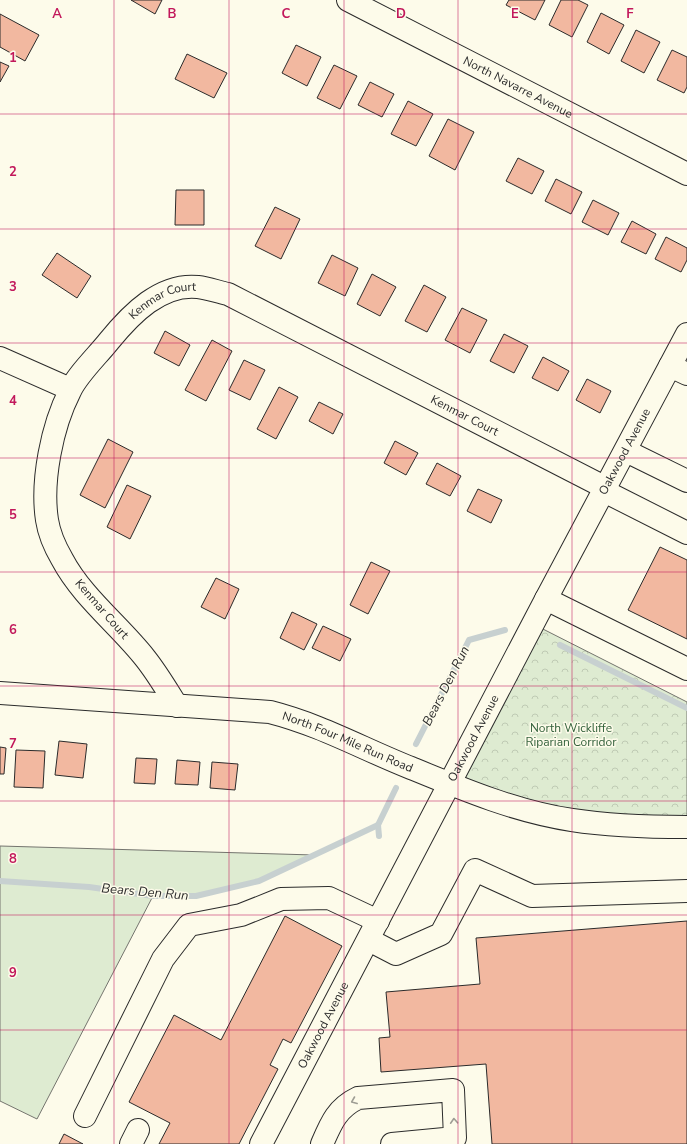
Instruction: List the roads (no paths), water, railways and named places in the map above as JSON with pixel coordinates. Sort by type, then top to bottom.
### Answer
[{"type":"street","name":"North Navarre Avenue","points":[[348,0],[687,174]]},
{"type":"street","name":"Kenmar Court","points":[[178,706],[145,659],[79,584],[62,560],[52,539],[47,520],[45,494],[56,424],[70,389],[117,331],[154,298],[168,291],[184,287],[198,287],[228,294],[244,301],[687,533]]},
{"type":"street","name":"Oakwood Avenue","points":[[261,1144],[546,599],[626,451],[679,370],[687,334]]},
{"type":"street","points":[[0,358],[70,389]]},
{"type":"street","points":[[626,451],[687,482]]},
{"type":"street","points":[[546,599],[687,669]]},
{"type":"street","name":"North Four Mile Run Road","points":[[0,692],[178,706],[252,710],[298,719],[333,732],[409,768],[501,803],[570,820],[621,826],[687,827]]},
{"type":"street","points":[[85,1116],[163,959],[189,925],[241,915],[281,899],[329,898],[373,930],[396,954],[441,934],[475,870],[532,896],[687,891]]},
{"type":"street","points":[[322,1144],[336,1115],[346,1104],[358,1098],[453,1090],[455,1138],[392,1144]]},
{"type":"waterway","name":"Bears Den Run","points":[[416,744],[469,640],[505,630]]},
{"type":"waterway","name":"Bears Den Run","points":[[560,645],[687,708]]},
{"type":"waterway","name":"Bears Den Run","points":[[0,881],[89,887],[153,896],[196,896],[259,881],[378,825],[396,788]]},
{"type":"waterway","points":[[378,825],[379,836]]},
{"type":"park label","name":"North Wickliffe Riparian Corridor","points":[[571,735]]}]
